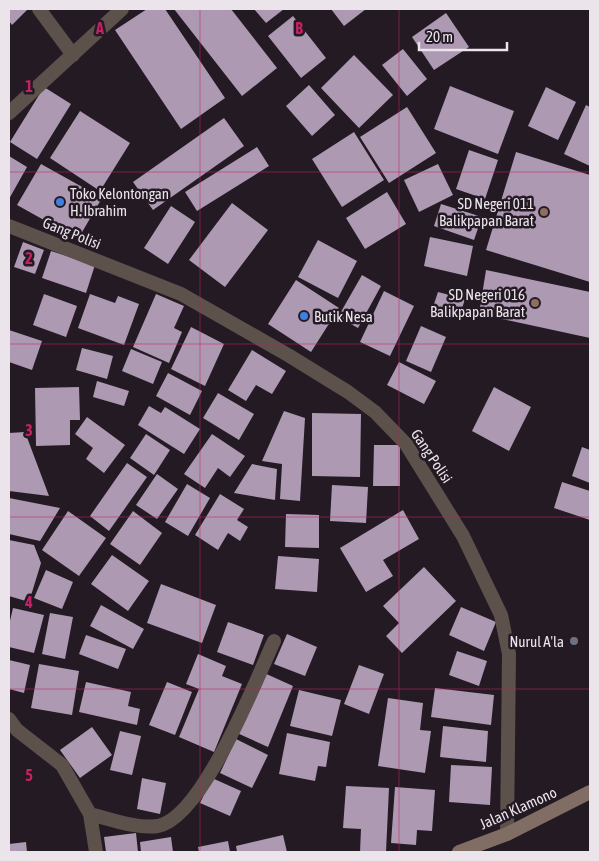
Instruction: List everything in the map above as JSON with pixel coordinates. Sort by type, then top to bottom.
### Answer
[{"type":"main road","name":"Jalan Klamono","points":[[459,852],[507,834],[590,792]]},
{"type":"street","points":[[39,9],[73,55]]},
{"type":"street","points":[[9,113],[122,9]]},
{"type":"street","name":"Gang Polisi","points":[[9,226],[181,294],[288,354],[348,392],[375,412],[406,444],[464,536],[501,615],[509,654],[507,834]]},
{"type":"street","points":[[90,814],[146,826],[160,826],[187,806],[196,796],[226,746],[274,642]]},
{"type":"street","points":[[9,719],[17,730],[62,765],[90,814],[96,852]]},
{"type":"building","points":[[9,9],[28,9],[12,25],[9,21]]},
{"type":"building","points":[[147,9],[165,9],[225,98],[181,129],[115,30]]},
{"type":"building","points":[[174,9],[231,9],[277,68],[242,96]]},
{"type":"building","points":[[254,9],[284,9],[266,23]]},
{"type":"building","points":[[331,9],[366,9],[344,26]]},
{"type":"building","points":[[446,13],[469,47],[434,70],[412,37]]},
{"type":"building","points":[[293,16],[326,58],[301,78],[268,36]]},
{"type":"building","points":[[403,49],[427,79],[407,96],[382,65]]},
{"type":"building","points":[[354,55],[393,95],[359,128],[321,88]]},
{"type":"building","points":[[309,85],[335,115],[312,136],[286,106]]},
{"type":"building","points":[[450,86],[514,111],[498,154],[434,129]]},
{"type":"building","points":[[44,87],[71,104],[37,159],[10,142]]},
{"type":"building","points":[[546,87],[576,102],[558,140],[528,126]]},
{"type":"building","points":[[586,105],[590,107],[590,166],[564,154]]},
{"type":"building","points":[[407,107],[436,153],[389,183],[360,137]]},
{"type":"building","points":[[80,111],[130,143],[100,191],[50,158]]},
{"type":"building","points":[[224,118],[244,146],[153,210],[133,182]]},
{"type":"building","points":[[354,132],[384,180],[342,207],[312,159]]},
{"type":"building","points":[[257,147],[269,166],[197,211],[185,192]]},
{"type":"building","points":[[469,150],[498,160],[485,199],[456,189]]},
{"type":"building","name":"SD Negeri 011 Balikpapan Barat","points":[[516,152],[590,175],[590,282],[486,250]]},
{"type":"building","points":[[9,156],[27,167],[9,199]]},
{"type":"building","name":"Toko Kelontongan H. Ibrahim","points":[[41,164],[102,198],[78,239],[17,205]]},
{"type":"building","points":[[438,164],[453,195],[419,212],[404,180]]},
{"type":"building","points":[[387,192],[406,224],[365,249],[346,218]]},
{"type":"building","points":[[232,203],[268,230],[225,287],[189,260]]},
{"type":"building","points":[[441,204],[482,217],[474,240],[434,226]]},
{"type":"building","points":[[171,206],[195,222],[168,264],[144,248]]},
{"type":"building","points":[[430,237],[473,246],[467,276],[424,266]]},
{"type":"building","points":[[318,240],[357,261],[338,298],[298,277]]},
{"type":"building","points":[[23,242],[44,250],[35,274],[14,267]]},
{"type":"building","points":[[51,251],[95,265],[86,293],[42,278]]},
{"type":"building","name":"SD Negeri 016 Balikpapan Barat","points":[[486,270],[590,292],[590,338],[479,314]]},
{"type":"building","points":[[362,275],[381,286],[358,328],[338,317]]},
{"type":"building","name":"Butik Nesa","points":[[296,280],[339,308],[311,352],[268,324]]},
{"type":"building","points":[[384,291],[414,306],[390,356],[360,342]]},
{"type":"building","points":[[438,292],[465,299],[459,318],[432,310]]},
{"type":"building","points":[[44,294],[77,306],[66,337],[33,325]]},
{"type":"building","points":[[90,294],[115,303],[118,296],[139,304],[124,345],[78,328]]},
{"type":"building","points":[[156,294],[184,306],[174,328],[182,332],[169,363],[133,347]]},
{"type":"building","points":[[421,326],[446,337],[431,372],[406,361]]},
{"type":"building","points":[[191,327],[224,344],[205,386],[171,369]]},
{"type":"building","points":[[9,330],[42,341],[32,370],[9,362]]},
{"type":"building","points":[[82,348],[113,356],[107,379],[76,370]]},
{"type":"building","points":[[131,349],[162,362],[153,384],[122,371]]},
{"type":"building","points":[[252,350],[286,371],[272,394],[256,385],[246,401],[228,390]]},
{"type":"building","points":[[399,362],[436,381],[424,404],[387,385]]},
{"type":"building","points":[[168,373],[202,391],[190,415],[156,396]]},
{"type":"building","points":[[97,381],[129,391],[124,406],[93,397]]},
{"type":"building","points":[[79,387],[80,420],[70,420],[70,445],[36,446],[35,388]]},
{"type":"building","points":[[494,387],[531,407],[509,451],[472,431]]},
{"type":"building","points":[[218,393],[254,414],[239,440],[203,418]]},
{"type":"building","points":[[149,406],[161,413],[165,407],[200,429],[184,454],[138,425]]},
{"type":"building","points":[[284,411],[305,418],[300,501],[280,499],[282,464],[262,461]]},
{"type":"building","points":[[312,413],[361,414],[360,477],[312,476]]},
{"type":"building","points":[[87,417],[125,445],[104,473],[86,459],[93,448],[75,434]]},
{"type":"building","points":[[25,432],[49,496],[9,491],[9,433]]},
{"type":"building","points":[[146,434],[170,450],[154,475],[130,458]]},
{"type":"building","points":[[212,434],[245,456],[230,477],[218,468],[205,488],[184,474]]},
{"type":"building","points":[[374,445],[400,445],[400,486],[373,486]]},
{"type":"building","points":[[582,447],[590,450],[590,483],[572,476]]},
{"type":"building","points":[[127,463],[147,477],[109,531],[90,516]]},
{"type":"building","points":[[252,464],[277,469],[275,500],[234,493]]},
{"type":"building","points":[[157,474],[178,489],[157,519],[136,505]]},
{"type":"building","points":[[562,482],[590,491],[590,520],[554,508]]},
{"type":"building","points":[[187,484],[210,498],[188,536],[165,522]]},
{"type":"building","points":[[332,485],[368,487],[366,523],[330,521]]},
{"type":"building","points":[[220,494],[244,509],[237,520],[248,527],[240,541],[228,533],[218,550],[195,535]]},
{"type":"building","points":[[9,498],[60,508],[40,541],[9,534]]},
{"type":"building","points":[[403,510],[419,539],[383,560],[393,576],[366,592],[340,548]]},
{"type":"building","points":[[68,511],[106,538],[79,576],[42,550]]},
{"type":"building","points":[[133,511],[162,533],[140,565],[110,544]]},
{"type":"building","points":[[286,514],[319,515],[319,548],[285,547]]},
{"type":"building","points":[[9,540],[34,545],[41,563],[29,602],[9,596]]},
{"type":"building","points":[[112,555],[149,581],[128,611],[91,584]]},
{"type":"building","points":[[278,556],[319,559],[317,592],[275,589]]},
{"type":"building","points":[[424,567],[456,601],[402,653],[386,636],[399,623],[383,606]]},
{"type":"building","points":[[46,570],[73,582],[62,609],[34,598]]},
{"type":"building","points":[[161,584],[216,605],[202,643],[147,623]]},
{"type":"building","points":[[101,605],[144,629],[133,649],[90,626]]},
{"type":"building","points":[[461,607],[496,622],[484,651],[449,635]]},
{"type":"building","points":[[13,608],[44,615],[34,653],[9,647],[9,625]]},
{"type":"building","points":[[50,613],[73,617],[65,659],[42,654]]},
{"type":"building","points":[[228,622],[264,635],[253,665],[217,652]]},
{"type":"building","points":[[287,634],[317,647],[305,676],[274,664]]},
{"type":"building","points":[[86,635],[126,649],[118,669],[79,654]]},
{"type":"building","points":[[457,651],[487,661],[479,686],[449,675]]},
{"type":"building","points":[[198,654],[226,666],[222,676],[242,684],[214,752],[179,737],[199,689],[186,684]]},
{"type":"building","points":[[9,660],[30,665],[24,693],[9,689]]},
{"type":"building","points":[[39,664],[79,671],[72,715],[31,708]]},
{"type":"building","points":[[359,665],[384,674],[369,714],[344,704]]},
{"type":"building","points":[[262,672],[293,686],[268,747],[237,733]]},
{"type":"building","points":[[86,682],[131,692],[128,706],[140,709],[137,725],[79,712]]},
{"type":"building","points":[[167,682],[192,692],[175,735],[149,725]]},
{"type":"building","points":[[435,688],[494,695],[491,725],[431,717]]},
{"type":"building","points":[[299,690],[341,700],[332,736],[290,726]]},
{"type":"building","points":[[388,698],[423,703],[420,730],[431,731],[425,773],[378,766]]},
{"type":"building","points":[[443,726],[488,731],[486,762],[440,757]]},
{"type":"building","points":[[92,727],[112,755],[80,778],[60,750]]},
{"type":"building","points":[[120,731],[141,736],[132,775],[110,770]]},
{"type":"building","points":[[287,733],[330,742],[326,767],[318,766],[315,781],[279,774]]},
{"type":"building","points":[[236,739],[268,755],[252,788],[220,773]]},
{"type":"building","points":[[451,765],[492,767],[490,805],[449,802]]},
{"type":"building","points":[[142,778],[166,783],[160,814],[137,809]]},
{"type":"building","points":[[212,778],[241,791],[230,816],[200,803]]},
{"type":"building","points":[[346,786],[389,788],[386,852],[360,852],[361,829],[343,828]]},
{"type":"building","points":[[395,787],[435,790],[432,831],[417,830],[416,845],[391,843]]},
{"type":"building","points":[[136,833],[138,852],[106,852],[104,837]]},
{"type":"building","points":[[283,835],[287,852],[237,852],[236,846]]},
{"type":"building","points":[[171,837],[173,852],[141,852],[140,842]]},
{"type":"building","points":[[228,841],[230,852],[199,852],[198,847]]},
{"type":"building","points":[[26,842],[27,852],[9,852],[9,844]]},
{"type":"place","name":"Toko Kelontongan H. Ibrahim","points":[[60,202]]},
{"type":"place","name":"SD Negeri 011 Balikpapan Barat","points":[[544,212]]},
{"type":"place","name":"SD Negeri 016 Balikpapan Barat","points":[[535,303]]},
{"type":"place","name":"Butik Nesa","points":[[304,316]]},
{"type":"place","name":"Nurul A'la","points":[[574,641]]}]
